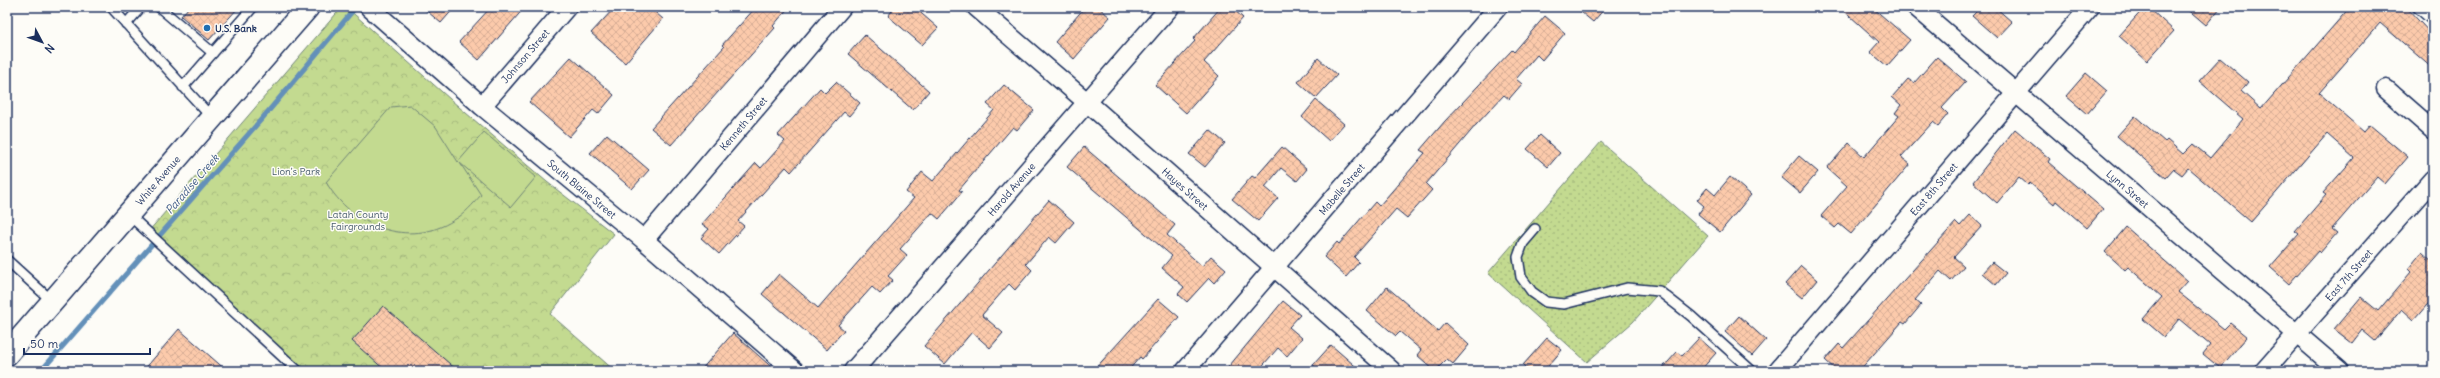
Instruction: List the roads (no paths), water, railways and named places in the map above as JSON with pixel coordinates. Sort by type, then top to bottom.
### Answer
[{"type":"street","name":"White Avenue","points":[[7,354],[52,301],[135,220],[212,118],[308,7]]},
{"type":"street","name":"Johnson Street","points":[[482,106],[568,7]]},
{"type":"street","name":"Kenneth Street","points":[[644,240],[842,7]]},
{"type":"street","name":"Hayes Street","points":[[976,7],[1274,265],[1392,371]]},
{"type":"street","name":"Harold Avenue","points":[[853,371],[1088,103],[1170,7]]},
{"type":"street","name":"Mabelle Street","points":[[1185,371],[1274,265],[1498,7]]},
{"type":"street","name":"Lynn Street","points":[[1916,7],[2340,371]]},
{"type":"street","name":"East 8th Street","points":[[1777,371],[2090,7]]},
{"type":"street","name":"South Blaine Street","points":[[371,8],[482,106],[644,240],[795,371]]},
{"type":"street","points":[[2386,89],[2433,130]]},
{"type":"street","name":"East 7th Street","points":[[2264,371],[2433,179]]},
{"type":"lane","points":[[111,7],[212,118]]},
{"type":"lane","points":[[126,24],[141,7]]},
{"type":"lane","points":[[159,7],[213,53]]},
{"type":"lane","points":[[183,87],[253,7]]},
{"type":"lane","points":[[2417,7],[2433,21]]},
{"type":"lane","points":[[135,220],[298,371]]},
{"type":"lane","points":[[1534,229],[1523,243],[1518,257],[1521,277],[1532,292],[1546,302],[1564,304],[1627,288],[1660,292],[1691,316],[1752,371]]},
{"type":"lane","points":[[7,260],[52,301]]},
{"type":"waterway","name":"Paradise Creek","points":[[41,371],[266,114],[356,7]]},
{"type":"place","name":"U.S. Bank","points":[[207,28]]},
{"type":"park label","name":"Lion's Park","points":[[296,171]]},
{"type":"park label","name":"Latah County Fairgrounds","points":[[358,220]]}]
